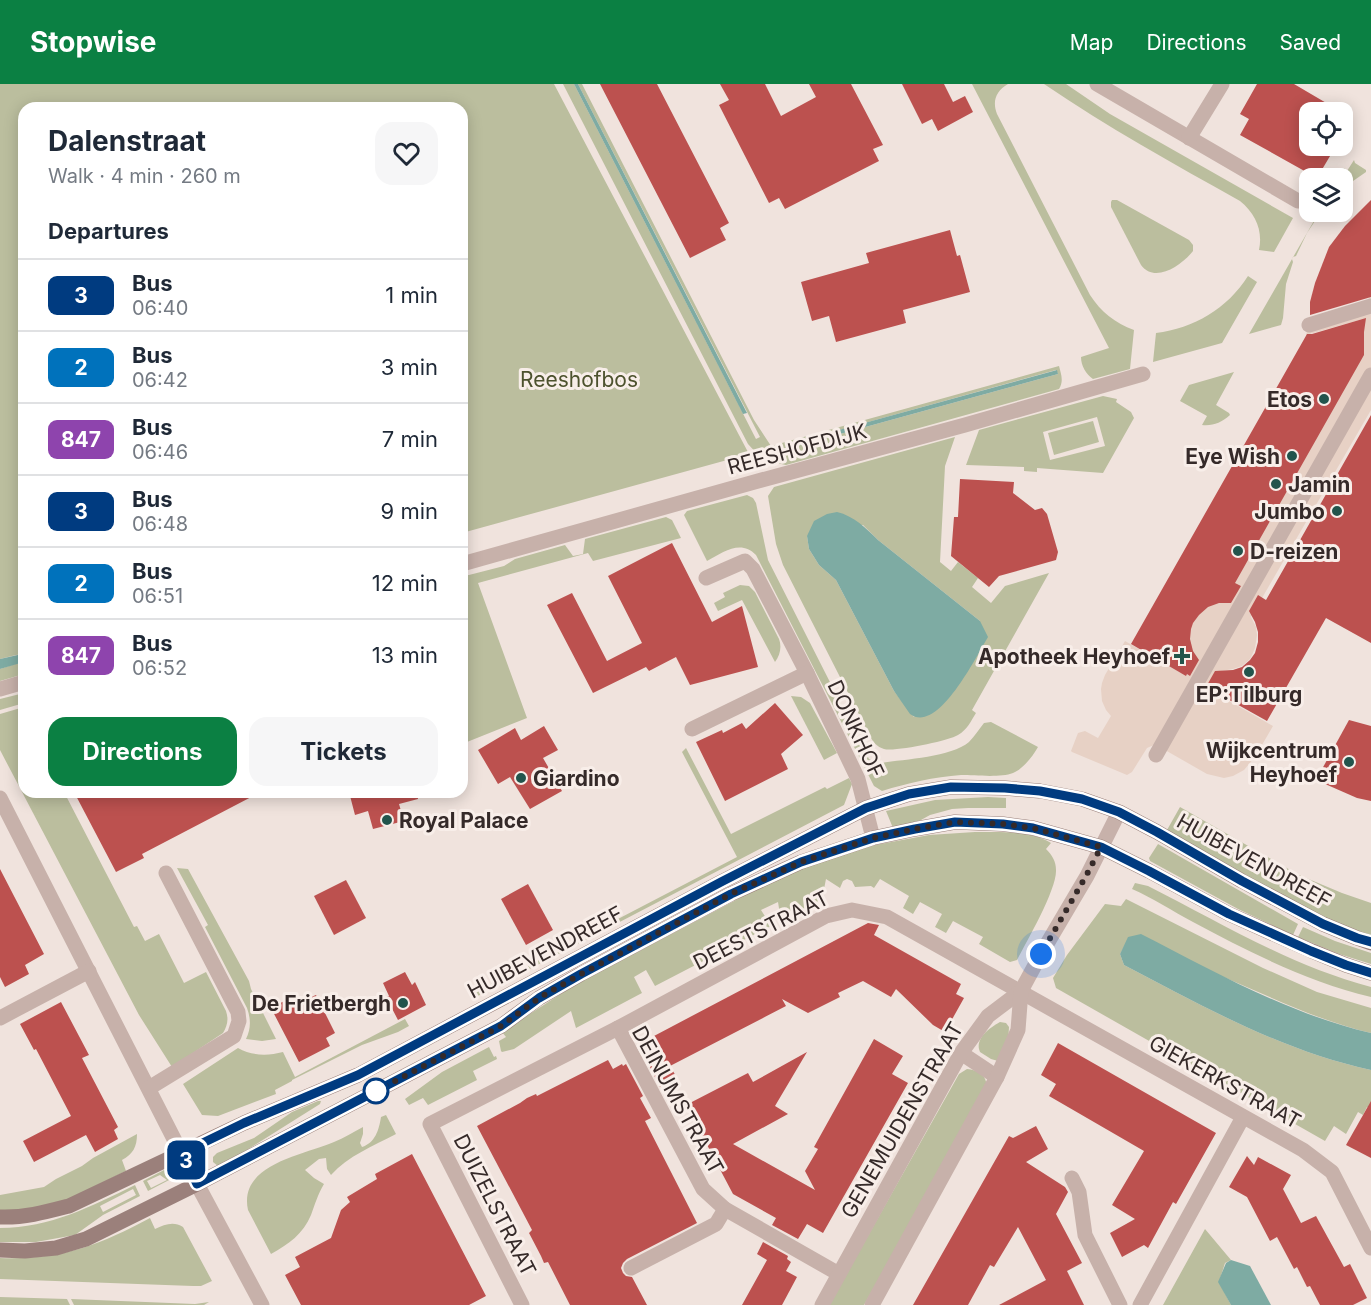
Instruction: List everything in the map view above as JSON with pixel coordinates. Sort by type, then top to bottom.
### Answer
[{"type":"street","points":[[1097,84],[1298,201]]},
{"type":"street","points":[[1189,138],[1222,84]]},
{"type":"street","points":[[1309,325],[1371,306]]},
{"type":"street","name":"REESHOFDIJK","points":[[468,562],[1143,374]]},
{"type":"street","points":[[1156,755],[1371,375]]},
{"type":"street","name":"DONKHOF","points":[[706,578],[745,561],[753,569],[858,779],[873,838]]},
{"type":"street","name":"DONKHOF","points":[[692,729],[807,673]]},
{"type":"street","points":[[0,688],[18,684]]},
{"type":"street","name":"HUIBEVENDREEF","points":[[0,1217],[39,1214],[69,1206],[244,1123],[317,1093],[377,1065],[866,808],[909,794],[951,787],[1005,788],[1040,791],[1082,799],[1119,812],[1323,924],[1371,943]]},
{"type":"street","points":[[0,798],[197,1184],[262,1305]]},
{"type":"street","points":[[872,1305],[998,1077],[1018,1030],[1021,991],[1119,812]]},
{"type":"street","name":"HUIBEVENDREEF","points":[[0,1250],[25,1251],[56,1248],[86,1239],[501,1026],[539,998],[731,894],[801,862],[873,838],[915,829],[955,822],[1003,824],[1033,828],[1101,847],[1229,914],[1311,951],[1371,973]]},
{"type":"street","points":[[149,1088],[234,1036],[239,1021],[238,1012],[166,873]]},
{"type":"street","name":"DEESTSTRAAT","points":[[618,1028],[826,916],[852,910],[887,916],[1021,991]]},
{"type":"street","points":[[0,1018],[89,971]]},
{"type":"street","name":"GENEMUIDENSTRAAT","points":[[822,1305],[961,1053],[988,1016],[1021,991]]},
{"type":"street","name":"GIEKERKSTRAAT","points":[[1021,991],[1303,1150],[1332,1172],[1371,1248]]},
{"type":"street","name":"DEINUMSTRAAT","points":[[430,1124],[618,1028],[703,1189],[725,1209],[839,1274]]},
{"type":"street","points":[[961,1053],[998,1077]]},
{"type":"street","points":[[1140,1305],[1243,1117]]},
{"type":"street","name":"DUIZELSTRAAT","points":[[430,1124],[522,1305]]},
{"type":"street","points":[[1072,1178],[1079,1192],[1085,1235],[1120,1305]]},
{"type":"street","points":[[630,1268],[716,1224],[725,1209]]},
{"type":"green space","name":"Reeshofbos","points":[[0,84],[554,84],[749,454],[468,531],[468,102],[18,102],[18,655],[0,659]]},
{"type":"green space","points":[[563,84],[574,84],[756,439],[760,437],[578,84],[582,84],[754,420],[771,446],[1059,366],[1061,383],[1059,389],[786,465],[765,459],[748,444]],"holes":[[[1056,370],[1058,374],[789,448],[789,444]]]},
{"type":"green space","points":[[972,84],[1008,84],[996,97],[997,114],[1090,295],[1109,316],[1134,330],[1130,369],[1093,379],[1084,370],[1081,357],[1109,348]]},
{"type":"green space","points":[[1044,84],[1066,84],[1110,114],[1293,218],[1274,252],[1259,250],[1260,236],[1257,223],[1240,201],[1116,130]]},
{"type":"green space","points":[[1354,160],[1366,172],[1353,181],[1353,168],[1349,168]]},
{"type":"green space","points":[[1112,200],[1117,200],[1189,240],[1193,245],[1193,251],[1175,267],[1161,273],[1147,270],[1141,265],[1111,207]]},
{"type":"green space","points":[[1313,222],[1314,222],[1307,233],[1296,256],[1293,257]]},
{"type":"green space","points":[[1292,259],[1286,284],[1281,325],[1249,334]]},
{"type":"green space","points":[[1248,276],[1257,282],[1222,343],[1153,362],[1156,333],[1183,327],[1208,315],[1230,298]]},
{"type":"green space","points":[[1234,372],[1216,405],[1230,415],[1217,423],[1202,425],[1207,416],[1180,401],[1189,385]]},
{"type":"green space","points":[[1103,396],[1117,399],[1116,402],[1131,412],[1134,418],[1103,473],[1037,468],[1037,472],[1024,471],[1024,467],[966,465],[979,430]],"holes":[[[1097,417],[1105,446],[1050,460],[1043,432]]]},
{"type":"green space","points":[[1093,421],[1099,442],[1054,455],[1048,433]]},
{"type":"green space","points":[[955,437],[945,466],[940,562],[951,571],[958,562],[978,578],[972,587],[991,603],[1005,586],[1049,573],[972,710],[976,713],[961,733],[944,740],[890,750],[879,747],[874,742],[783,565],[776,544],[768,496],[774,487]],"holes":[[[863,525],[878,540],[980,621],[914,717],[894,691],[836,580],[819,565],[809,549],[807,536]]]},
{"type":"green space","points":[[747,495],[756,503],[768,560],[869,759],[881,763],[928,757],[951,751],[969,742],[984,723],[991,722],[1038,747],[1027,762],[1020,769],[1008,775],[941,777],[882,791],[874,786],[756,555],[750,550],[738,547],[707,561],[684,515],[687,511]]},
{"type":"green space","points":[[666,517],[672,520],[681,538],[593,561],[588,553],[478,583],[527,718],[468,742],[468,575],[504,566],[515,559],[565,545],[573,556],[583,554],[585,539]]},
{"type":"green space","points":[[740,585],[749,586],[755,592],[779,639],[780,651],[775,662],[742,600],[718,611],[714,603],[725,597],[723,593]]},
{"type":"green space","points":[[18,663],[18,676],[0,681],[0,669]]},
{"type":"green space","points":[[18,694],[18,705],[0,710],[0,699]]},
{"type":"green space","points":[[791,696],[801,697],[810,703],[837,753],[824,760]]},
{"type":"green space","points":[[18,709],[18,784],[0,750],[0,714]]},
{"type":"green space","points":[[686,748],[731,834],[825,787],[827,789],[849,778],[852,784],[844,805],[476,997],[474,993],[737,857],[682,752]]},
{"type":"green space","points":[[25,798],[67,798],[134,927],[137,926],[145,941],[159,934],[184,983],[206,972],[226,1011],[227,1023],[223,1033],[172,1067],[139,1015]]},
{"type":"green space","points":[[1006,798],[1006,808],[952,809],[893,828],[886,811],[935,800]]},
{"type":"green space","points":[[1180,807],[1299,875],[1371,903],[1371,936],[1311,913],[1167,830]]},
{"type":"green space","points":[[975,832],[1024,834],[1051,843],[1046,849],[1055,864],[1055,879],[1041,915],[1017,960],[1010,962],[979,944],[983,937],[953,921],[946,933],[935,927],[942,914],[920,902],[913,914],[903,908],[909,896],[880,879],[874,888],[871,886],[855,887],[852,881],[847,879],[843,881],[840,888],[826,879],[822,899],[781,921],[778,902],[761,910],[771,926],[655,986],[646,970],[634,977],[642,993],[576,1028],[571,1011],[514,1049],[501,1051],[499,1041],[506,1037],[502,1032],[573,986],[795,871],[875,845],[929,835]]},
{"type":"green space","points":[[1158,844],[1298,924],[1293,935],[1238,909],[1150,861],[1149,858]]},
{"type":"green space","points":[[177,868],[188,869],[249,981],[276,1039],[262,1041],[246,1039],[250,1024],[247,1008],[205,927],[208,925]]},
{"type":"green space","points":[[1135,883],[1148,886],[1285,956],[1371,987],[1371,997],[1302,975],[1257,955],[1132,889]]},
{"type":"green space","points":[[1126,899],[1263,968],[1317,992],[1371,1008],[1371,1033],[1316,1016],[1128,939],[1120,954],[1124,965],[1244,1026],[1275,1040],[1338,1062],[1371,1070],[1371,1107],[1367,1107],[1363,1115],[1358,1112],[1346,1134],[1334,1126],[1325,1141],[1056,988],[1053,978],[1105,904],[1121,906]]},
{"type":"green space","points":[[1303,927],[1371,953],[1371,964],[1298,937]]},
{"type":"green space","points":[[405,1019],[409,1026],[398,1032],[362,1045],[292,1080],[275,1090],[276,1094],[218,1116],[202,1115],[183,1084],[238,1048],[249,1053],[260,1054],[283,1052],[295,1077]]},
{"type":"green space","points":[[1000,1022],[1006,1023],[1009,1027],[1008,1043],[998,1061],[980,1052],[979,1043],[991,1027]]},
{"type":"green space","points":[[489,1047],[497,1059],[473,1071],[477,1080],[428,1105],[423,1098],[409,1105],[405,1099],[442,1072]]},
{"type":"green space","points":[[967,1069],[982,1075],[986,1081],[986,1090],[864,1305],[829,1305],[959,1074]]},
{"type":"green space","points":[[321,1101],[320,1104],[223,1165],[218,1166],[213,1162],[213,1157],[217,1153],[254,1138],[292,1112]]},
{"type":"green space","points":[[386,1115],[396,1134],[353,1157],[331,1175],[327,1169],[326,1158],[319,1159],[305,1170],[324,1184],[304,1228],[271,1254],[248,1210],[248,1194],[253,1182],[276,1164],[334,1142],[363,1127],[360,1143],[362,1147],[366,1145],[376,1135],[381,1117]]},
{"type":"green space","points":[[137,1134],[134,1150],[122,1160],[126,1171],[71,1198],[40,1208],[0,1212],[0,1195],[44,1187]]},
{"type":"green space","points":[[164,1170],[171,1173],[171,1179],[148,1191],[143,1181]],"holes":[[[160,1175],[167,1180],[151,1188],[147,1181]]]},
{"type":"green space","points":[[135,1185],[140,1196],[103,1215],[75,1235],[36,1242],[0,1242],[0,1228],[53,1220],[87,1208]],"holes":[[[133,1189],[136,1195],[103,1212],[100,1206]]]},
{"type":"green space","points":[[150,1218],[155,1229],[169,1224],[183,1227],[212,1281],[201,1286],[193,1286],[0,1279],[0,1258],[60,1254],[96,1243]]},
{"type":"green space","points":[[1205,1229],[1231,1260],[1225,1263],[1219,1282],[1231,1305],[1163,1305]]},
{"type":"green space","points":[[0,1297],[67,1299],[70,1305],[0,1305]]},
{"type":"green space","points":[[71,1299],[195,1304],[209,1302],[204,1305],[74,1305]]},
{"type":"shaded area","points":[[1371,293],[1371,410],[1251,617],[1257,635],[1250,659],[1242,666],[1221,671],[1210,690],[1273,726],[1255,757],[1244,770],[1224,778],[1207,774],[1154,745],[1147,748],[1132,772],[1127,775],[1072,752],[1078,733],[1085,731],[1098,738],[1111,716],[1102,701],[1102,683],[1125,641],[1181,673],[1189,647],[1190,626],[1363,319],[1306,335],[1310,319],[1367,303]]},
{"type":"water","points":[[574,84],[578,84],[747,413],[743,414]]},
{"type":"water","points":[[1057,370],[1058,374],[789,448],[788,444]]},
{"type":"water","points":[[837,512],[859,523],[980,621],[988,637],[955,690],[944,704],[932,713],[921,717],[910,714],[894,691],[836,580],[819,565],[809,549],[807,536],[814,521]]},
{"type":"water","points":[[18,655],[18,664],[0,669],[0,659]]},
{"type":"water","points":[[1141,934],[1253,991],[1311,1015],[1371,1033],[1371,1070],[1338,1062],[1275,1040],[1214,1012],[1124,965],[1120,954],[1128,937]]},
{"type":"water","points":[[1231,1260],[1250,1266],[1271,1305],[1231,1305],[1218,1282],[1226,1263]]},
{"type":"building","points":[[600,84],[657,84],[729,223],[720,228],[726,240],[690,258]]},
{"type":"building","points":[[720,84],[765,84],[781,116],[816,97],[809,84],[851,84],[883,145],[873,149],[879,161],[785,209],[779,198],[769,203],[719,105],[729,100]]},
{"type":"building","points":[[902,84],[944,84],[953,102],[965,96],[973,112],[938,131],[932,119],[922,124]]},
{"type":"building","points":[[1257,84],[1294,84],[1325,102],[1299,102],[1299,156],[1330,156],[1323,168],[1299,168],[1240,135],[1249,119],[1240,114]]},
{"type":"building","points":[[1371,200],[1371,297],[1310,315],[1310,302],[1315,283],[1329,247],[1345,226],[1353,222],[1353,218]]},
{"type":"building","points":[[950,230],[957,256],[960,255],[970,292],[903,310],[906,323],[836,342],[829,316],[812,321],[801,282],[869,263],[866,253]]},
{"type":"building","points":[[1366,318],[1364,355],[1235,583],[1241,586],[1231,603],[1219,603],[1208,607],[1193,623],[1190,639],[1193,651],[1199,660],[1190,676],[1187,674],[1186,676],[1131,644],[1307,334]]},
{"type":"building","points":[[1371,415],[1371,643],[1326,618],[1267,721],[1206,687],[1215,671],[1242,667],[1255,653],[1258,632],[1249,611],[1258,595],[1266,600]]},
{"type":"building","points":[[960,479],[1014,482],[1013,493],[1035,510],[1042,508],[1047,514],[1058,552],[1056,560],[999,576],[989,587],[951,556],[954,517],[958,517]]},
{"type":"building","points":[[672,543],[712,622],[742,606],[758,667],[690,685],[676,657],[649,671],[646,667],[593,693],[547,605],[572,593],[607,661],[642,643],[608,576]]},
{"type":"building","points":[[775,703],[803,735],[781,754],[788,769],[725,801],[696,742],[722,730],[723,733],[742,723],[746,729]]},
{"type":"building","name":"Wijkcentrum Heyhoef","points":[[1349,720],[1371,726],[1371,801],[1357,798],[1316,780]]},
{"type":"building","points":[[544,726],[558,750],[543,758],[562,791],[530,809],[510,777],[498,784],[478,750],[515,728],[521,740]]},
{"type":"building","points":[[77,798],[249,798],[142,854],[144,858],[116,872]]},
{"type":"building","points":[[351,798],[418,798],[399,804],[404,821],[373,829],[368,811],[355,815]]},
{"type":"building","points":[[0,869],[44,954],[25,965],[29,974],[5,987],[0,977]]},
{"type":"building","points":[[346,880],[366,918],[334,935],[314,896]]},
{"type":"building","points":[[528,884],[553,930],[526,945],[501,899]]},
{"type":"building","points":[[868,923],[879,925],[874,935],[961,984],[956,994],[964,998],[945,1032],[933,1025],[896,989],[891,997],[863,981],[838,993],[840,997],[808,1013],[782,999],[786,1006],[670,1066],[677,1078],[660,1087],[644,1055],[660,1047],[654,1036]]},
{"type":"building","points":[[405,972],[412,985],[415,982],[426,1005],[398,1020],[386,997],[389,996],[383,983]]},
{"type":"building","points":[[316,995],[335,1033],[326,1038],[330,1046],[299,1062],[271,1008],[290,998],[294,1004]]},
{"type":"building","points":[[61,1002],[89,1055],[82,1058],[118,1127],[114,1130],[118,1139],[95,1152],[86,1135],[34,1162],[23,1141],[71,1116],[36,1049],[34,1050],[20,1024]]},
{"type":"building","points":[[874,1039],[903,1056],[892,1074],[908,1083],[823,1233],[807,1224],[798,1239],[772,1225],[776,1218],[733,1194],[686,1105],[748,1073],[753,1082],[807,1052],[775,1106],[788,1114],[733,1144],[815,1190],[805,1171],[818,1149],[814,1147]]},
{"type":"building","points":[[1058,1043],[1216,1133],[1176,1204],[1173,1202],[1148,1248],[1144,1245],[1122,1257],[1110,1233],[1135,1219],[1112,1205],[1144,1151],[1049,1096],[1056,1084],[1041,1075]]},
{"type":"building","points":[[608,1060],[613,1069],[626,1064],[643,1096],[640,1098],[651,1118],[645,1121],[697,1223],[623,1263],[621,1268],[623,1273],[632,1277],[647,1305],[570,1305],[548,1262],[544,1263],[529,1233],[532,1230],[477,1126],[527,1098],[536,1094],[537,1096]]},
{"type":"building","points":[[1371,1101],[1371,1158],[1346,1145]]},
{"type":"building","points":[[1036,1126],[1048,1149],[1026,1162],[1065,1187],[1068,1192],[1056,1214],[1082,1263],[1067,1271],[1084,1305],[999,1305],[1046,1280],[1018,1227],[994,1267],[990,1265],[968,1305],[913,1305],[1009,1136],[1013,1138]]},
{"type":"building","points":[[412,1154],[486,1296],[469,1305],[301,1305],[285,1275],[300,1267],[295,1257],[331,1238],[341,1210],[350,1202],[347,1197],[377,1179],[375,1174]]},
{"type":"building","points":[[1247,1156],[1254,1165],[1258,1157],[1291,1175],[1283,1189],[1301,1223],[1316,1216],[1344,1267],[1350,1264],[1367,1298],[1353,1305],[1320,1305],[1310,1286],[1307,1287],[1297,1267],[1294,1269],[1277,1237],[1270,1241],[1247,1197],[1229,1187]]},
{"type":"building","points":[[763,1242],[788,1256],[787,1259],[791,1262],[786,1271],[797,1277],[782,1305],[742,1305],[767,1260],[757,1254]]},
{"type":"bus line","name":"3","points":[[1371,942],[1323,924],[1119,812],[1082,799],[1040,791],[1005,788],[951,787],[909,794],[866,808],[721,882],[358,1075],[244,1123],[182,1153],[197,1184],[501,1026],[539,998],[731,894],[801,862],[873,838],[955,822],[1033,828],[1101,847],[1229,914],[1311,951],[1371,973]]},
{"type":"place","name":"Etos","points":[[1324,399]]},
{"type":"place","name":"Eye Wish","points":[[1292,456]]},
{"type":"place","name":"Jamin","points":[[1276,484]]},
{"type":"place","name":"Jumbo","points":[[1337,511]]},
{"type":"place","name":"D-reizen","points":[[1238,551]]},
{"type":"place","name":"Apotheek Heyhoef","points":[[1182,656]]},
{"type":"place","name":"EP:Tilburg","points":[[1249,672]]},
{"type":"place","name":"Wijkcentrum Heyhoef","points":[[1349,762]]},
{"type":"place","name":"Giardino","points":[[521,778]]},
{"type":"place","name":"Royal Palace","points":[[387,820]]},
{"type":"place","name":"De Frietbergh","points":[[403,1003]]},
{"type":"route","points":[[376,1091],[501,1026],[539,998],[731,894],[801,862],[873,838],[915,829],[955,822],[1003,824],[1033,828],[1101,847],[1041,954]]}]
